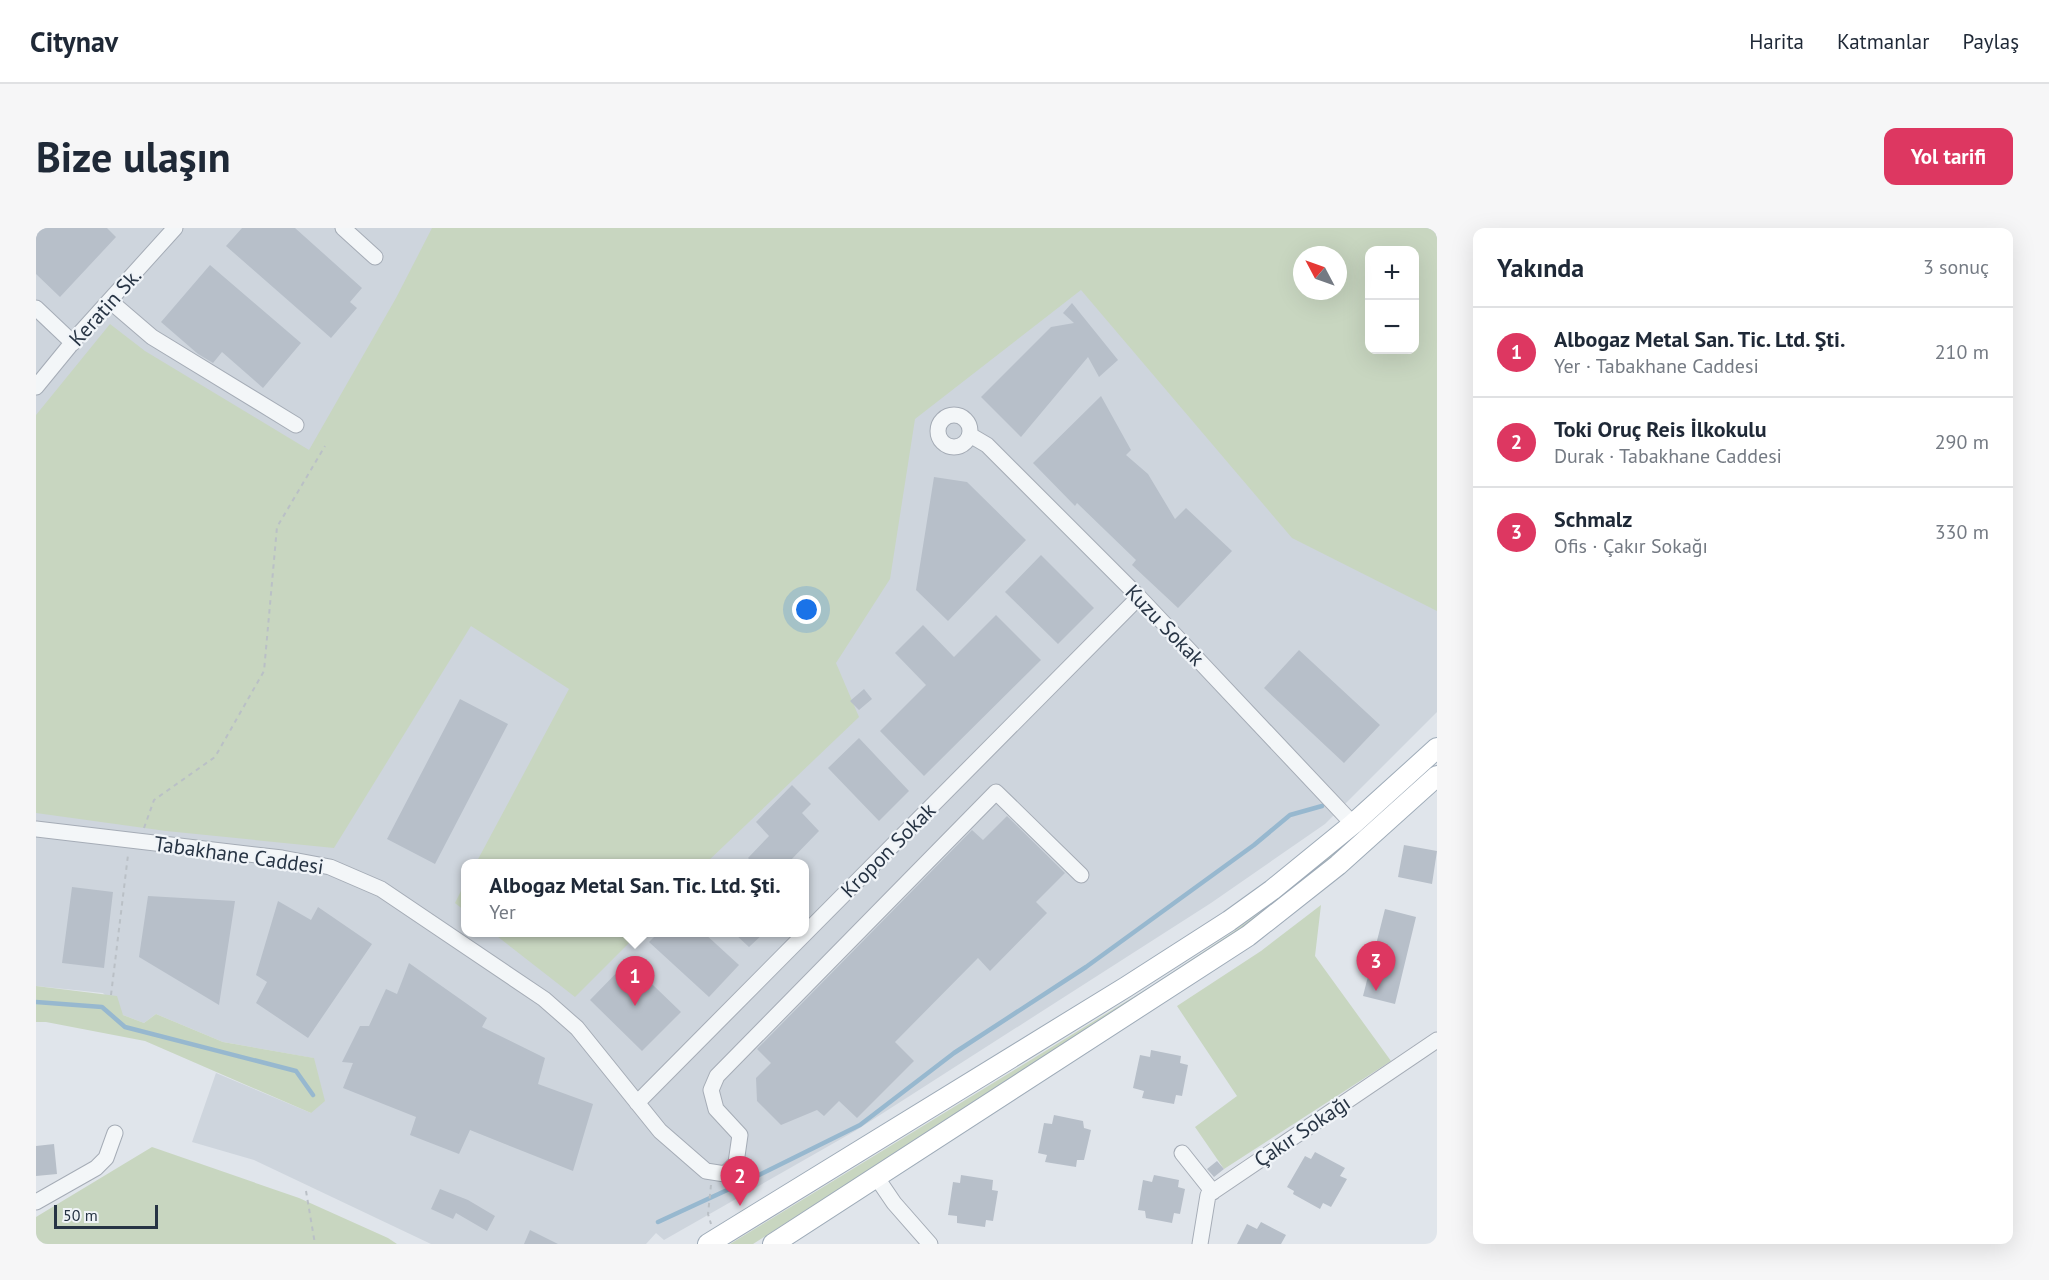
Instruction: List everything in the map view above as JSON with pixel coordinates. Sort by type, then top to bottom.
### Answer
[{"type":"main road","points":[[710,1234],[1179,954],[1272,890],[1353,824],[1437,748]]},
{"type":"main road","points":[[773,1244],[1248,936],[1338,865],[1437,776]]},
{"type":"street","name":"Keratin Sk.","points":[[36,387],[73,342],[176,228]]},
{"type":"street","points":[[343,228],[375,257]]},
{"type":"street","points":[[110,301],[152,337],[296,425]]},
{"type":"street","points":[[36,308],[73,342]]},
{"type":"street","name":"Kuzu Sokak","points":[[970,435],[987,445],[1139,597],[1353,824]]},
{"type":"street","name":"Kropon Sokak","points":[[809,930],[1139,597]]},
{"type":"street","points":[[706,1171],[725,1174],[735,1163],[740,1135],[716,1109],[711,1090],[717,1076],[996,792],[1081,875]]},
{"type":"street","name":"Tabakhane Caddesi","points":[[36,829],[282,858],[330,867],[381,889],[544,999],[577,1028],[660,1131],[706,1171]]},
{"type":"street","name":"Kropon Sokak","points":[[637,1103],[802,937]]},
{"type":"street","name":"Çakır Sokağı","points":[[1213,1192],[1437,1040]]},
{"type":"street","points":[[36,1202],[96,1168],[106,1158],[115,1133]]},
{"type":"street","points":[[1182,1153],[1213,1192],[1208,1195],[1200,1244]]},
{"type":"street","points":[[877,1178],[894,1203],[930,1244]]},
{"type":"path","points":[[111,995],[134,841],[154,800],[215,757],[264,671],[278,527],[325,447]]},
{"type":"path","points":[[706,1171],[711,1185],[708,1214],[710,1234]]},
{"type":"path","points":[[306,1191],[315,1244]]},
{"type":"shaded area","points":[[36,228],[1437,228],[1437,712],[1325,824],[1211,903],[855,1131],[664,1240],[656,1233],[646,1244],[431,1244],[254,1160],[192,1142],[216,1073],[311,1113],[313,1058],[223,1042],[156,1014],[144,1023],[123,1015],[103,993],[36,986]]},
{"type":"green space","points":[[432,228],[1437,228],[1437,611],[1292,538],[1081,290],[915,419],[890,579],[836,663],[859,717],[710,859],[478,859],[569,689],[471,626],[334,848],[166,831],[36,813],[36,415],[110,324],[145,351],[309,450],[396,298]]},
{"type":"green space","points":[[1354,835],[1357,838],[1237,934],[753,1244],[730,1244],[1153,985],[1233,932],[1290,890]]},
{"type":"green space","points":[[461,891],[461,908],[455,903]]},
{"type":"green space","points":[[1321,905],[1315,956],[1391,1061],[1224,1169],[1195,1127],[1237,1096],[1177,1006],[1261,951]]},
{"type":"green space","points":[[498,937],[635,937],[575,997]]},
{"type":"green space","points":[[36,986],[117,996],[123,1015],[144,1023],[156,1014],[223,1042],[314,1058],[325,1101],[311,1113],[145,1041],[36,1022]]},
{"type":"green space","points":[[152,1147],[299,1198],[397,1244],[36,1244],[36,1217]]},
{"type":"building","points":[[36,228],[107,228],[116,237],[60,297],[36,274]]},
{"type":"building","points":[[242,228],[295,228],[362,288],[350,302],[357,308],[331,338],[226,246]]},
{"type":"building","points":[[210,265],[301,343],[263,388],[222,352],[213,363],[198,354],[161,322]]},
{"type":"building","points":[[1072,303],[1118,360],[1099,377],[1088,357],[1021,437],[981,397],[1051,327],[1074,323],[1063,313]]},
{"type":"building","points":[[1101,396],[1131,450],[1126,455],[1148,474],[1175,519],[1186,508],[1232,551],[1178,608],[1132,565],[1136,560],[1077,503],[1075,506],[1033,463]]},
{"type":"building","points":[[934,477],[967,482],[1026,540],[948,621],[916,590]]},
{"type":"building","points":[[1041,555],[1094,608],[1058,644],[1005,592]]},
{"type":"building","points":[[996,615],[1041,660],[924,776],[880,731],[926,685],[895,653],[923,625],[954,657]]},
{"type":"building","points":[[1299,650],[1380,725],[1344,763],[1264,688]]},
{"type":"building","points":[[864,689],[872,699],[859,710],[850,701]]},
{"type":"building","points":[[460,699],[508,724],[435,864],[387,839]]},
{"type":"building","points":[[859,738],[909,791],[879,821],[828,768]]},
{"type":"building","points":[[792,785],[811,804],[802,813],[819,831],[792,859],[749,859],[769,836],[756,822]]},
{"type":"building","points":[[1007,816],[1065,873],[1036,902],[1047,913],[990,971],[978,958],[895,1042],[914,1061],[857,1118],[839,1101],[824,1116],[817,1110],[781,1125],[757,1101],[756,1078],[771,1063],[757,1049],[972,830],[983,840]]},
{"type":"building","points":[[1404,845],[1437,851],[1432,884],[1398,877]]},
{"type":"building","points":[[72,887],[113,892],[104,968],[62,963]]},
{"type":"building","points":[[148,896],[235,901],[219,1005],[139,957]]},
{"type":"building","points":[[278,901],[311,920],[318,907],[372,944],[308,1038],[256,1003],[267,982],[256,975]]},
{"type":"building","points":[[1385,909],[1416,917],[1395,1004],[1363,996]]},
{"type":"building","points":[[654,937],[708,937],[739,965],[709,997],[649,942]]},
{"type":"building","points":[[738,937],[760,937],[749,947]]},
{"type":"building","points":[[628,961],[681,1012],[642,1051],[590,1000]]},
{"type":"building","points":[[409,963],[487,1018],[482,1027],[545,1058],[538,1084],[593,1104],[573,1171],[470,1130],[459,1154],[410,1135],[416,1117],[343,1088],[353,1063],[342,1062],[360,1026],[369,1026],[386,989],[397,994]]},
{"type":"building","points":[[1151,1050],[1181,1056],[1180,1063],[1188,1065],[1182,1096],[1176,1095],[1174,1104],[1142,1098],[1144,1091],[1133,1088],[1140,1055],[1150,1057]]},
{"type":"building","points":[[1054,1115],[1083,1121],[1084,1128],[1091,1130],[1084,1160],[1077,1160],[1076,1167],[1045,1162],[1047,1155],[1038,1153],[1044,1123],[1052,1124]]},
{"type":"building","points":[[54,1144],[57,1174],[36,1176],[36,1146]]},
{"type":"building","points":[[1315,1152],[1345,1168],[1340,1176],[1347,1179],[1331,1207],[1323,1203],[1320,1209],[1293,1194],[1294,1191],[1287,1187],[1305,1156],[1311,1159]]},
{"type":"building","points":[[1217,1161],[1224,1169],[1214,1177],[1207,1169]]},
{"type":"building","points":[[961,1175],[993,1180],[992,1190],[998,1191],[993,1221],[986,1220],[985,1227],[957,1223],[957,1216],[948,1215],[953,1182],[960,1183]]},
{"type":"building","points":[[1154,1175],[1179,1180],[1178,1187],[1185,1189],[1180,1214],[1174,1213],[1172,1223],[1146,1218],[1145,1211],[1138,1210],[1143,1180],[1152,1182]]},
{"type":"building","points":[[440,1189],[468,1200],[495,1216],[487,1231],[456,1213],[453,1219],[431,1209]]},
{"type":"building","points":[[1261,1222],[1286,1235],[1281,1244],[1237,1244],[1247,1224],[1257,1229]]},
{"type":"building","points":[[530,1230],[558,1244],[524,1244]]},
{"type":"waterway","points":[[658,1222],[860,1125],[954,1053],[1086,967],[1254,845],[1290,815],[1322,806]]},
{"type":"waterway","points":[[36,1002],[102,1007],[125,1027],[296,1071],[313,1095]]},
{"type":"place","name":"Schmalz","points":[[1376,991]]},
{"type":"place","name":"Albogaz Metal San. Tic. Ltd. Şti.","points":[[635,1006]]},
{"type":"place","name":"Toki Oruç Reis İlkokulu","points":[[740,1206]]}]
